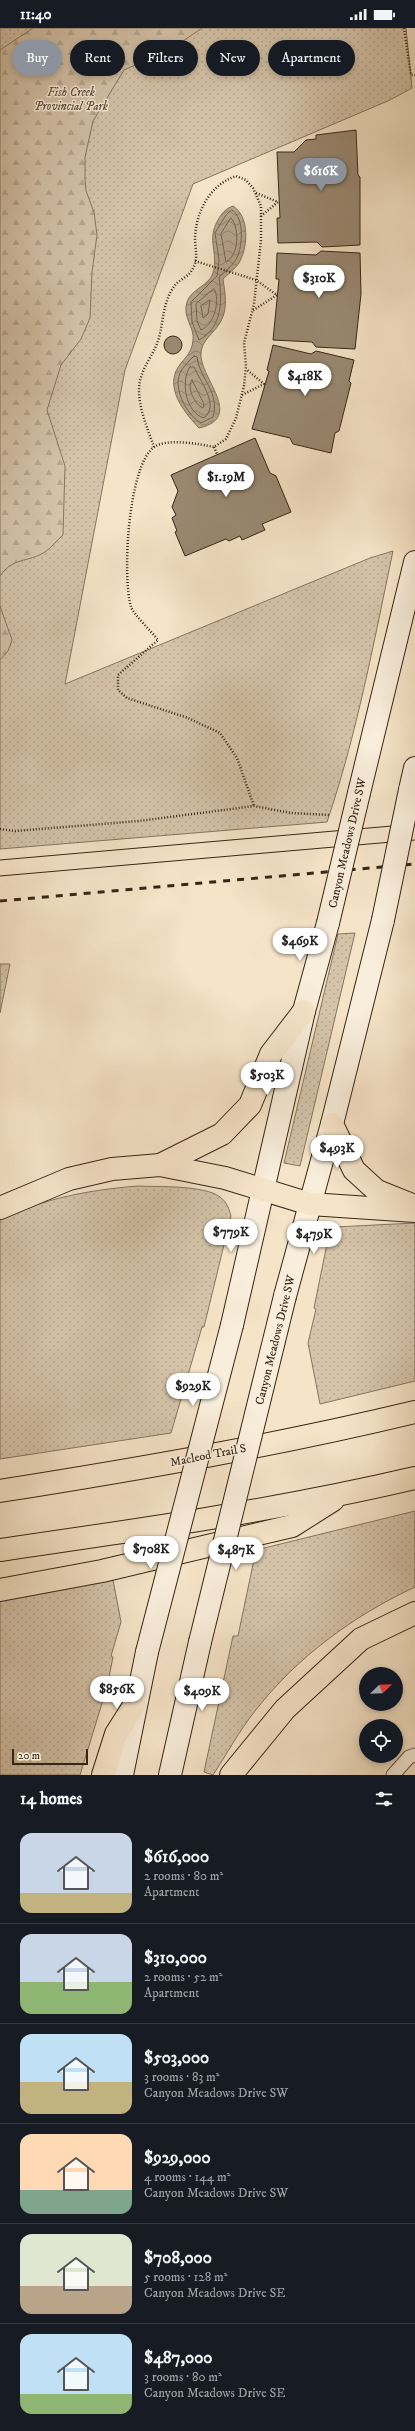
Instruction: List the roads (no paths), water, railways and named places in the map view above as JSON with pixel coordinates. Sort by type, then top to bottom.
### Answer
[{"type":"highway","points":[[160,1165],[222,1134],[250,1105],[271,1054],[304,1011]]},
{"type":"highway","points":[[332,1124],[354,1170],[377,1191],[415,1207]]},
{"type":"highway","points":[[0,1208],[69,1179],[112,1169],[160,1165],[225,1178],[310,1204],[415,1211]]},
{"type":"highway","name":"Macleod Trail S","points":[[0,1491],[117,1473],[357,1426],[415,1412]]},
{"type":"highway","points":[[0,1550],[133,1531],[341,1495],[415,1478]]},
{"type":"highway","points":[[0,1590],[102,1571],[292,1526],[341,1495]]},
{"type":"highway","points":[[231,1775],[285,1709],[362,1639],[415,1613]]},
{"type":"highway","points":[[103,1775],[116,1734],[135,1704]]},
{"type":"main road","name":"Canyon Meadows Drive SW","points":[[122,1775],[135,1704],[147,1652],[232,1325],[304,1011],[328,923],[415,562]]},
{"type":"main road","name":"Canyon Meadows Drive SW","points":[[170,1775],[200,1642],[285,1296],[332,1124],[383,920],[415,768]]},
{"type":"lane","points":[[393,1775],[410,1757],[415,1755]]},
{"type":"water","points":[[233,206],[239,211],[245,225],[246,241],[239,263],[223,279],[225,290],[225,311],[221,321],[203,345],[201,354],[203,364],[217,396],[220,407],[219,416],[212,423],[199,428],[179,402],[174,387],[174,379],[178,367],[189,353],[192,345],[193,336],[186,313],[187,302],[192,294],[208,281],[213,273],[215,259],[213,234],[215,227],[222,213]]},
{"type":"tram line","points":[[0,860],[415,824]]},
{"type":"tram line","points":[[0,876],[415,840]]},
{"type":"railway","points":[[0,901],[415,864]]},
{"type":"park label","name":"Fish Creek Provincial Park","points":[[71,99]]}]
